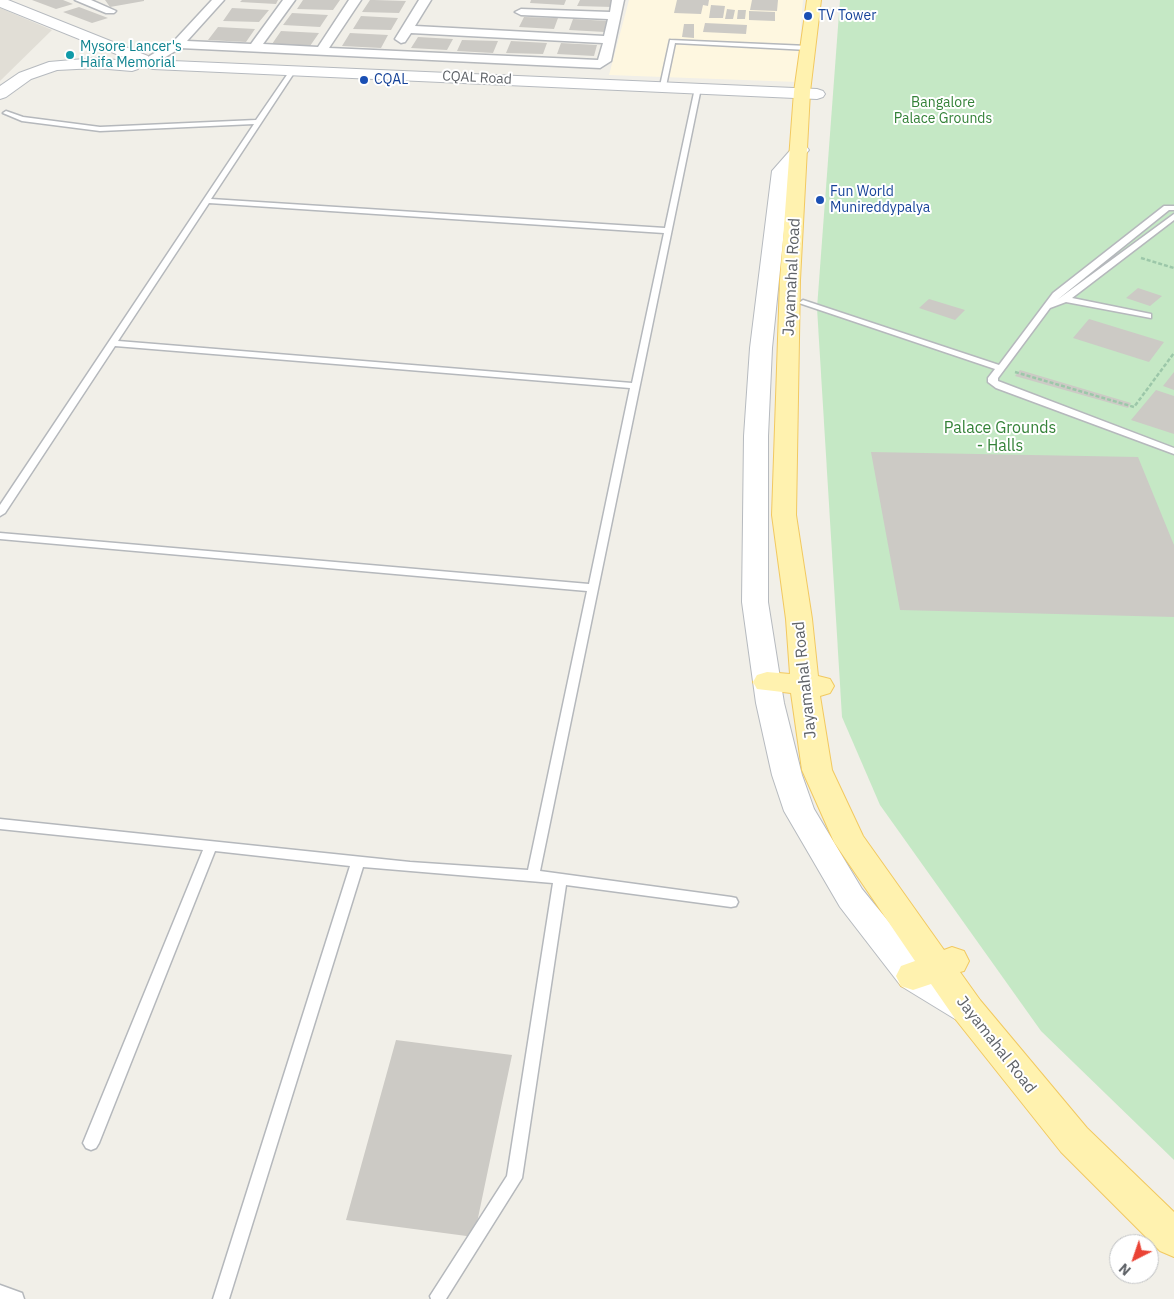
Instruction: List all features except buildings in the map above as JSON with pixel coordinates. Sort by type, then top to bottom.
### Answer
[{"type":"main road","name":"Jayamahal Road","points":[[793,294],[812,144],[808,48],[814,0]]},
{"type":"main road","name":"Jayamahal Road","points":[[826,0],[800,150],[781,171],[793,294],[800,521],[812,685],[837,782],[868,838],[933,967],[968,1010],[1047,1095],[1174,1213]]},
{"type":"main road","name":"CQAL Road","points":[[0,2],[145,62]]},
{"type":"main road","name":"CQAL Road","points":[[0,94],[24,76],[70,31]]},
{"type":"main road","name":"CQAL Road","points":[[24,76],[40,69],[70,63],[145,62],[809,93]]},
{"type":"main road","points":[[793,294],[762,348],[756,436],[755,602],[767,682],[787,774],[799,812],[851,898],[933,967]]},
{"type":"main road","points":[[767,682],[812,685]]},
{"type":"main road","name":"Jayamahal Road","points":[[933,967],[1047,1095],[1074,1140],[1174,1238]]},
{"type":"street","points":[[81,0],[110,11]]},
{"type":"street","points":[[145,62],[178,44],[218,0]]},
{"type":"street","points":[[254,48],[289,0]]},
{"type":"street","points":[[321,51],[355,0]]},
{"type":"street","points":[[392,54],[425,0]]},
{"type":"street","points":[[178,44],[600,64],[605,61],[618,0]]},
{"type":"street","points":[[521,12],[615,16]]},
{"type":"street","points":[[407,29],[609,40]]},
{"type":"lane","points":[[664,86],[672,41],[808,48]]},
{"type":"lane","points":[[0,513],[293,70]]},
{"type":"lane","points":[[533,875],[698,88]]},
{"type":"lane","points":[[6,113],[22,119],[100,129],[259,122]]},
{"type":"lane","points":[[206,201],[668,231]]},
{"type":"lane","points":[[1174,208],[1167,208],[1056,295],[993,378],[993,382],[999,386],[1174,451]]},
{"type":"lane","points":[[1047,307],[1064,299],[1174,216]]},
{"type":"lane","points":[[1136,232],[1147,236]]},
{"type":"lane","points":[[1094,266],[1104,269]]},
{"type":"lane","points":[[793,294],[1000,368]]},
{"type":"lane","points":[[1064,299],[1148,316]]},
{"type":"lane","points":[[112,343],[636,386]]},
{"type":"lane","points":[[0,536],[594,588]]},
{"type":"lane","points":[[0,824],[358,862],[533,875],[731,902]]},
{"type":"lane","points":[[91,1142],[211,846]]},
{"type":"lane","points":[[221,1299],[358,862]]},
{"type":"lane","points":[[438,1296],[514,1178],[560,879]]},
{"type":"lane","points":[[0,1293],[16,1299]]},
{"type":"path","points":[[1126,252],[1174,268]]},
{"type":"path","points":[[1000,368],[1134,407],[1174,353]]},
{"type":"shaded area","points":[[629,0],[803,0],[797,82],[609,75]]},
{"type":"shaded area","points":[[0,8],[52,30],[0,81]]},
{"type":"green space","name":"Palace Grounds - Halls","points":[[840,0],[1174,0],[1174,1160],[1041,1031],[880,805],[842,717],[817,308]]},
{"type":"place","name":"TV Tower","points":[[808,16]]},
{"type":"place","name":"Mysore Lancer's Haifa Memorial","points":[[70,55]]},
{"type":"place","name":"CQAL","points":[[364,80]]},
{"type":"place","name":"Fun World Munireddypalya","points":[[820,200]]},
{"type":"park label","name":"Bangalore Palace Grounds","points":[[943,112]]}]
